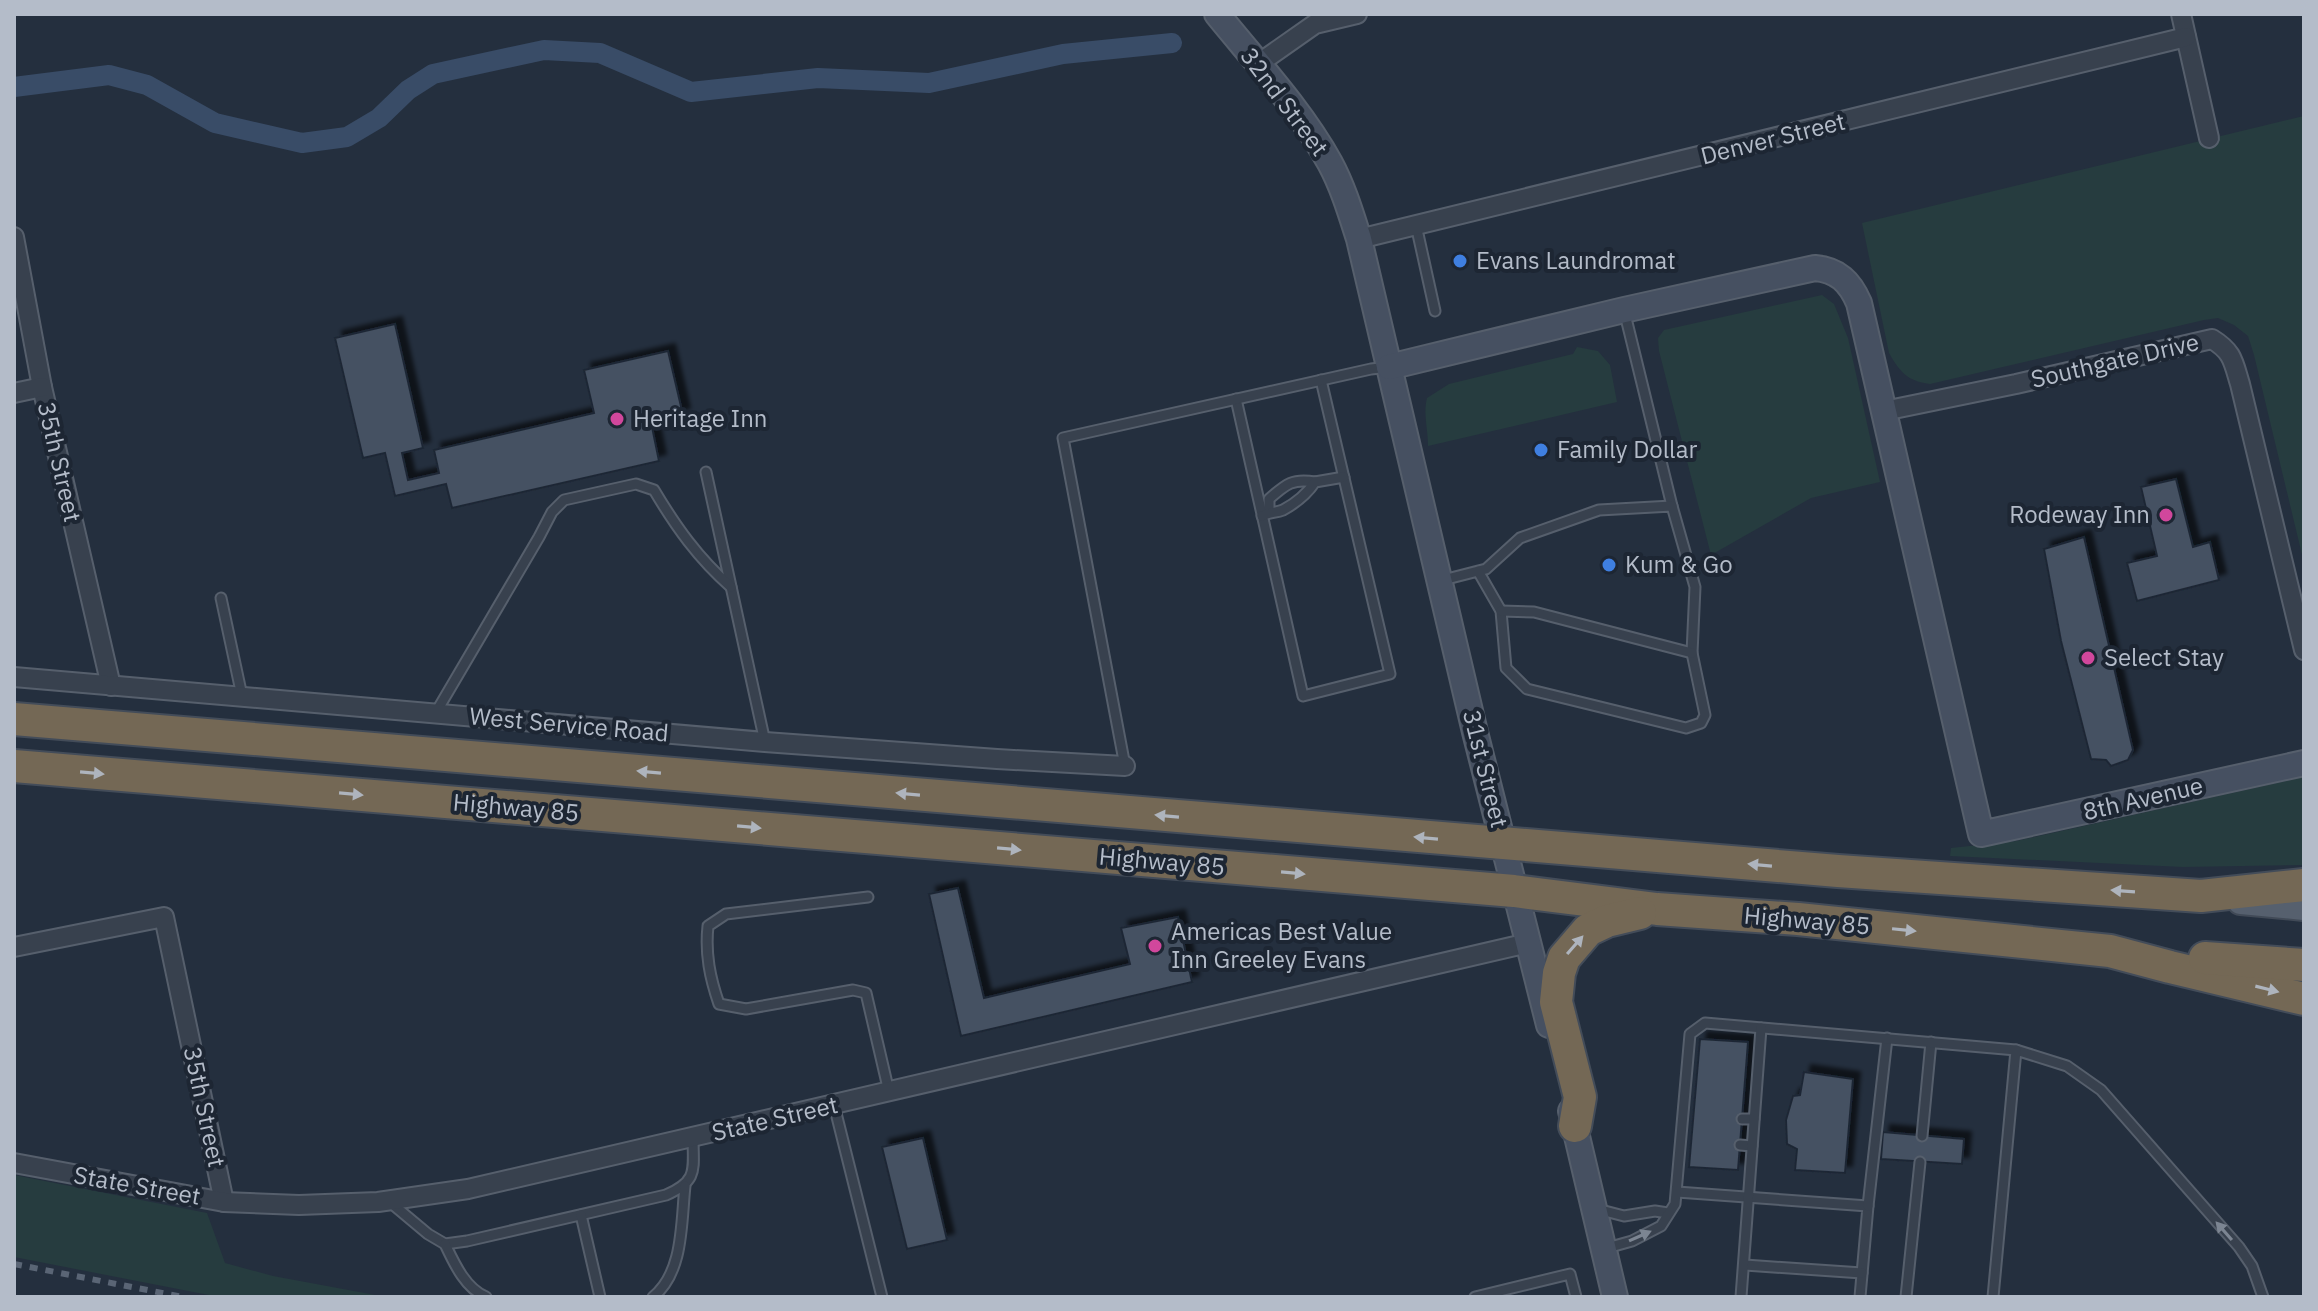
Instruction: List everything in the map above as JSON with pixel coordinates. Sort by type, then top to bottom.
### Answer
[{"type":"highway","name":"Highway 85","points":[[14,719],[1504,845],[2201,896],[2304,885]]},
{"type":"highway","name":"Highway 85","points":[[14,766],[1514,891],[1657,909],[1798,919],[2110,951],[2304,999]]},
{"type":"highway","points":[[1575,1126],[1580,1097],[1556,1002],[1564,958],[1588,930],[1607,921],[1657,909]]},
{"type":"highway","points":[[2110,951],[2304,965]]},
{"type":"main road","points":[[2201,896],[2304,906]]},
{"type":"street","name":"32nd Street","points":[[1217,14],[1312,132],[1332,166],[1359,239]]},
{"type":"street","points":[[1258,64],[1314,19],[1357,14]]},
{"type":"street","points":[[2181,14],[2209,138]]},
{"type":"street","name":"Denver Street","points":[[1359,239],[2186,37]]},
{"type":"street","name":"35th Street","points":[[14,237],[42,387],[111,686]]},
{"type":"street","name":"31st Street","points":[[1359,239],[1514,891],[1575,1126],[1615,1297]]},
{"type":"street","points":[[1389,367],[1815,268],[1834,272],[1850,285],[1859,303],[1884,411]]},
{"type":"street","name":"Southgate Drive","points":[[1884,411],[2212,339],[2227,349],[2232,357],[2240,384],[2304,650]]},
{"type":"street","points":[[14,393],[42,387]]},
{"type":"street","name":"8th Avenue","points":[[1884,411],[1981,834],[2304,763]]},
{"type":"street","name":"West Service Road","points":[[14,677],[765,742],[1125,766]]},
{"type":"street","name":"35th Street","points":[[14,947],[164,917],[224,1202]]},
{"type":"street","name":"State Street","points":[[14,1163],[224,1202],[299,1205],[388,1200],[468,1189],[1528,943]]},
{"type":"lane","points":[[1416,225],[1435,311]]},
{"type":"lane","points":[[1478,571],[1501,611],[1506,668],[1527,689],[1686,728],[1701,723],[1705,715],[1692,653],[1695,587],[1624,310]]},
{"type":"lane","points":[[1125,766],[1063,438],[1389,367]]},
{"type":"lane","points":[[1236,399],[1266,514],[1303,696],[1390,674],[1321,380]]},
{"type":"lane","points":[[706,472],[765,742]]},
{"type":"lane","points":[[1266,514],[1269,499],[1300,479],[1315,482],[1344,477]]},
{"type":"lane","points":[[1266,514],[1280,512],[1308,494],[1315,482]]},
{"type":"lane","points":[[435,714],[552,512],[564,500],[636,484],[654,490],[675,526],[707,566],[731,587]]},
{"type":"lane","points":[[1439,581],[1486,569],[1520,538],[1599,510],[1672,506]]},
{"type":"lane","points":[[221,598],[242,696]]},
{"type":"lane","points":[[1501,611],[1534,612],[1692,653]]},
{"type":"lane","points":[[868,897],[726,914],[708,926],[709,975],[719,1004],[746,1009],[853,990],[866,993],[889,1092]]},
{"type":"lane","points":[[1603,1248],[1632,1241],[1661,1226],[1675,1204],[1680,1141],[1688,1114],[1693,1061],[1690,1034],[1705,1023],[2016,1050],[2067,1066],[2101,1090],[2239,1247],[2252,1266],[2263,1297]]},
{"type":"lane","points":[[1741,1297],[1761,1028]]},
{"type":"lane","points":[[1860,1297],[1887,1038]]},
{"type":"lane","points":[[1922,1136],[1931,1042]]},
{"type":"lane","points":[[1993,1297],[2016,1050]]},
{"type":"lane","points":[[1746,1064],[1758,1065]]},
{"type":"lane","points":[[1744,1093],[1756,1094]]},
{"type":"lane","points":[[834,1105],[882,1297]]},
{"type":"lane","points":[[1742,1119],[1754,1119]]},
{"type":"lane","points":[[445,1244],[666,1195],[690,1181],[693,1137]]},
{"type":"lane","points":[[1680,1141],[1691,1142]]},
{"type":"lane","points":[[1740,1145],[1752,1146]]},
{"type":"lane","points":[[1906,1297],[1920,1162]]},
{"type":"lane","points":[[653,1297],[665,1285],[677,1260],[685,1186]]},
{"type":"lane","points":[[1677,1192],[1868,1206]]},
{"type":"lane","points":[[388,1200],[428,1234],[445,1244],[459,1272],[486,1297]]},
{"type":"lane","points":[[1593,1209],[1624,1216],[1655,1211],[1668,1213]]},
{"type":"lane","points":[[581,1215],[600,1297]]},
{"type":"lane","points":[[1745,1265],[1862,1273]]},
{"type":"lane","points":[[1475,1297],[1570,1274],[1576,1297]]},
{"type":"green space","points":[[2304,116],[2304,563],[2254,355],[2248,336],[2234,325],[2218,318],[2204,320],[1930,384],[1915,381],[1905,374],[1889,353],[1862,223]]},
{"type":"green space","points":[[1822,295],[1834,304],[1848,338],[1880,482],[1811,498],[1711,555],[1658,338],[1664,330]]},
{"type":"green space","points":[[1577,347],[1598,351],[1610,365],[1617,402],[1428,446],[1427,398],[1449,384],[1573,354]]},
{"type":"green space","points":[[2304,777],[2304,865],[2183,867],[1950,856],[1951,848],[2016,841]]},
{"type":"green space","points":[[14,1175],[207,1213],[225,1263],[273,1276],[386,1297],[219,1297],[14,1257]]},
{"type":"building","name":"Heritage Inn","points":[[395,324],[423,448],[402,453],[408,480],[439,473],[434,450],[594,413],[584,370],[668,351],[683,415],[651,422],[659,461],[452,508],[446,484],[395,496],[385,453],[363,458],[335,338]]},
{"type":"building","name":"Rodeway Inn","points":[[2176,479],[2193,547],[2210,542],[2219,580],[2137,601],[2127,563],[2157,556],[2141,487]]},
{"type":"building","name":"Select Stay","points":[[2084,537],[2133,750],[2128,760],[2111,766],[2106,760],[2091,759],[2061,641],[2044,549]]},
{"type":"building","name":"Americas Best Value Inn Greeley Evans","points":[[958,888],[984,998],[1130,964],[1121,928],[1178,917],[1192,982],[961,1036],[929,894]]},
{"type":"building","points":[[1700,1039],[1748,1042],[1738,1170],[1689,1167]]},
{"type":"building","points":[[1804,1072],[1853,1079],[1845,1173],[1795,1170],[1797,1149],[1787,1144],[1786,1120],[1793,1096],[1800,1095]]},
{"type":"building","points":[[1883,1132],[1964,1139],[1962,1164],[1881,1159]]},
{"type":"building","points":[[923,1138],[947,1240],[907,1249],[882,1147]]},
{"type":"waterway","points":[[14,87],[109,75],[147,85],[215,123],[302,143],[347,137],[379,118],[408,90],[433,74],[544,50],[600,53],[691,92],[818,78],[929,83],[1063,54],[1172,43]]},
{"type":"railway","points":[[14,1264],[183,1297]]},
{"type":"place","name":"Evans Laundromat","points":[[1460,261]]},
{"type":"place","name":"Heritage Inn","points":[[617,419]]},
{"type":"place","name":"Family Dollar","points":[[1541,450]]},
{"type":"place","name":"Rodeway Inn","points":[[2166,515]]},
{"type":"place","name":"Kum & Go","points":[[1609,565]]},
{"type":"place","name":"Select Stay","points":[[2088,658]]},
{"type":"place","name":"Americas Best Value Inn Greeley Evans","points":[[1155,946]]}]
